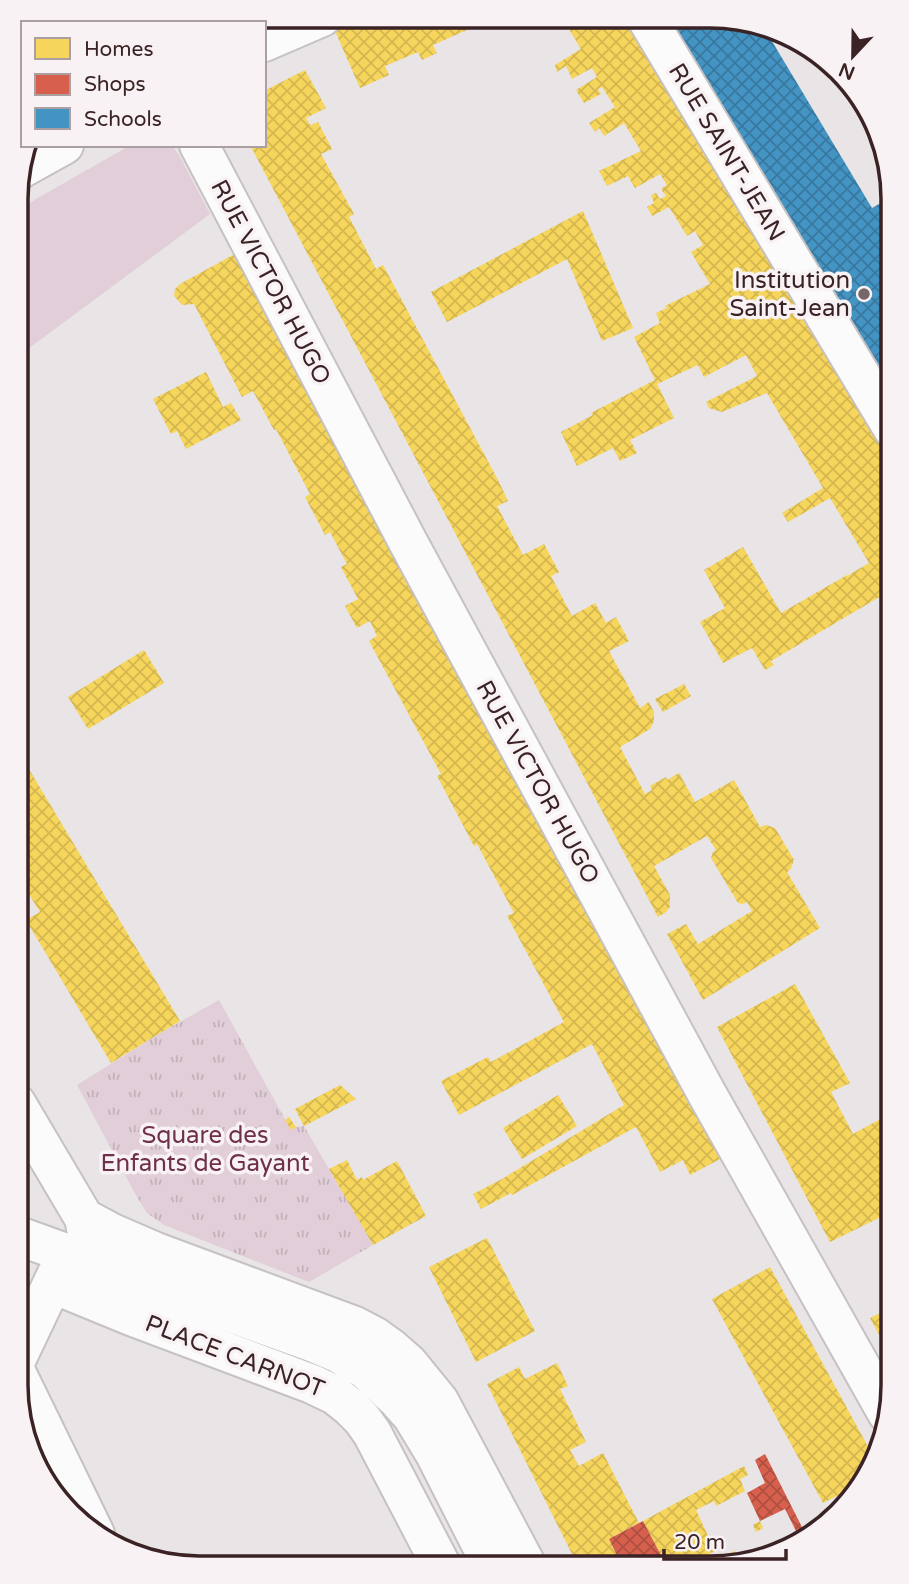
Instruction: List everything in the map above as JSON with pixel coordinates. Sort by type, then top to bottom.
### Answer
[{"type":"street","points":[[266,41],[295,28]]},
{"type":"street","name":"RUE SAINT-JEAN","points":[[652,28],[881,409]]},
{"type":"street","points":[[32,163],[60,147]]},
{"type":"street","name":"RUE VICTOR HUGO","points":[[200,147],[461,640],[708,1094],[880,1401]]},
{"type":"street","points":[[28,1123],[84,1218],[156,1252],[355,1326],[392,1349],[408,1363],[439,1401],[522,1556]]},
{"type":"street","points":[[28,1337],[71,1266],[84,1218]]},
{"type":"street","points":[[28,1243],[71,1266],[314,1343],[338,1353],[366,1370],[396,1398],[422,1432],[487,1556]]},
{"type":"street","name":"PLACE CARNOT","points":[[71,1266],[131,1316],[304,1380],[335,1395],[362,1419],[372,1433],[436,1556]]},
{"type":"street","name":"PLACE CARNOT","points":[[355,1326],[388,1464]]},
{"type":"street","points":[[28,1377],[86,1513]]},
{"type":"green space","points":[[127,147],[173,147],[210,214],[28,349],[28,204]]},
{"type":"green space","name":"Square des Enfants de Gayant","points":[[219,1000],[291,1130],[304,1126],[373,1245],[309,1282],[164,1225],[147,1213],[77,1085]]},
{"type":"building: Homes","points":[[342,28],[471,28],[433,45],[437,53],[422,60],[418,52],[385,66],[389,75],[360,88],[335,31]]},
{"type":"building: Homes","points":[[568,28],[631,28],[881,447],[881,596],[771,661],[774,665],[765,670],[752,648],[723,663],[700,622],[725,608],[704,570],[743,547],[781,613],[869,563],[830,498],[788,522],[782,513],[823,488],[767,393],[722,412],[709,408],[706,402],[757,376],[746,355],[704,377],[698,365],[657,384],[674,418],[630,440],[637,453],[620,461],[613,448],[577,466],[561,432],[593,415],[591,413],[655,380],[634,337],[660,323],[656,313],[667,308],[665,306],[710,284],[691,252],[703,245],[695,231],[687,236],[669,207],[652,216],[647,207],[654,203],[651,195],[656,193],[660,199],[666,196],[661,189],[667,185],[660,174],[635,188],[628,176],[607,186],[599,171],[641,151],[624,123],[604,136],[599,128],[595,132],[589,123],[615,107],[602,87],[598,89],[601,94],[584,103],[576,90],[597,77],[592,68],[572,79],[566,66],[557,72],[555,65],[581,49]]},
{"type":"building: Homes","points":[[305,70],[326,108],[306,118],[310,125],[318,122],[332,149],[321,154],[354,214],[349,217],[376,269],[383,265],[499,482],[508,501],[497,506],[523,555],[544,544],[559,572],[551,576],[572,616],[595,603],[606,623],[616,617],[629,641],[609,651],[640,708],[649,702],[654,712],[650,729],[620,747],[645,794],[652,790],[650,786],[679,773],[695,802],[734,780],[760,827],[766,825],[775,828],[794,860],[787,872],[820,928],[703,1000],[667,934],[686,924],[698,944],[752,911],[747,902],[738,903],[711,858],[716,850],[707,836],[654,866],[670,895],[670,907],[658,917],[251,147],[266,147],[266,90]]},
{"type":"building: Homes","points":[[583,211],[633,328],[602,341],[567,259],[447,322],[431,292]]},
{"type":"building: Homes","points":[[242,250],[724,1157],[690,1175],[683,1160],[660,1172],[636,1127],[512,1195],[511,1193],[481,1209],[473,1194],[624,1105],[592,1044],[459,1115],[441,1081],[488,1057],[491,1062],[564,1022],[507,916],[514,913],[477,844],[474,846],[437,776],[441,774],[369,641],[377,636],[370,621],[357,628],[345,606],[358,599],[341,567],[347,564],[330,532],[325,535],[305,497],[310,494],[276,429],[274,430],[253,391],[242,397],[194,304],[182,305],[174,296],[175,289],[180,284]]},
{"type":"building: Homes","points":[[206,372],[223,407],[231,403],[241,420],[186,449],[177,431],[171,434],[153,399]]},
{"type":"building: Homes","points":[[144,650],[164,683],[88,729],[68,697]]},
{"type":"building: Homes","points":[[684,684],[691,696],[663,712],[655,699]]},
{"type":"building: Homes","points":[[28,768],[180,1021],[111,1063],[28,923],[28,919],[40,912],[28,892]]},
{"type":"building: Homes","points":[[795,984],[850,1083],[831,1092],[853,1134],[881,1119],[881,1217],[830,1242],[717,1027]]},
{"type":"building: Homes","points":[[340,1085],[356,1099],[304,1126],[295,1109]]},
{"type":"building: Homes","points":[[558,1095],[577,1126],[522,1159],[503,1128]]},
{"type":"building: Homes","points":[[289,1117],[296,1127],[291,1130],[285,1120]]},
{"type":"building: Homes","points":[[347,1160],[357,1180],[362,1177],[363,1180],[397,1161],[426,1216],[373,1245],[329,1169]]},
{"type":"building: Homes","points":[[487,1238],[535,1331],[476,1362],[429,1267]]},
{"type":"building: Homes","points":[[770,1267],[869,1448],[843,1493],[823,1503],[712,1299]]},
{"type":"building: Homes","points":[[881,1313],[881,1339],[870,1318]]},
{"type":"building: Homes","points":[[557,1363],[568,1386],[560,1389],[586,1442],[570,1450],[579,1466],[603,1453],[639,1523],[609,1539],[617,1556],[573,1556],[487,1384],[519,1367],[525,1379]]},
{"type":"building: Homes","points":[[744,1466],[748,1475],[740,1479],[745,1491],[716,1506],[714,1501],[696,1510],[715,1551],[709,1554],[710,1556],[661,1556],[643,1521]]},
{"type":"building: Homes","points":[[760,1521],[763,1528],[756,1532],[753,1525]]},
{"type":"building: Shops","points":[[765,1454],[803,1529],[797,1532],[785,1509],[760,1521],[747,1493],[765,1483],[755,1460]]},
{"type":"building: Shops","points":[[643,1521],[661,1556],[617,1556],[609,1539]]},
{"type":"building: Schools","name":"Institution Saint-Jean","points":[[673,28],[733,29],[771,39],[872,208],[881,203],[881,373]]},
{"type":"place","name":"Institution Saint-Jean","points":[[864,294]]}]
